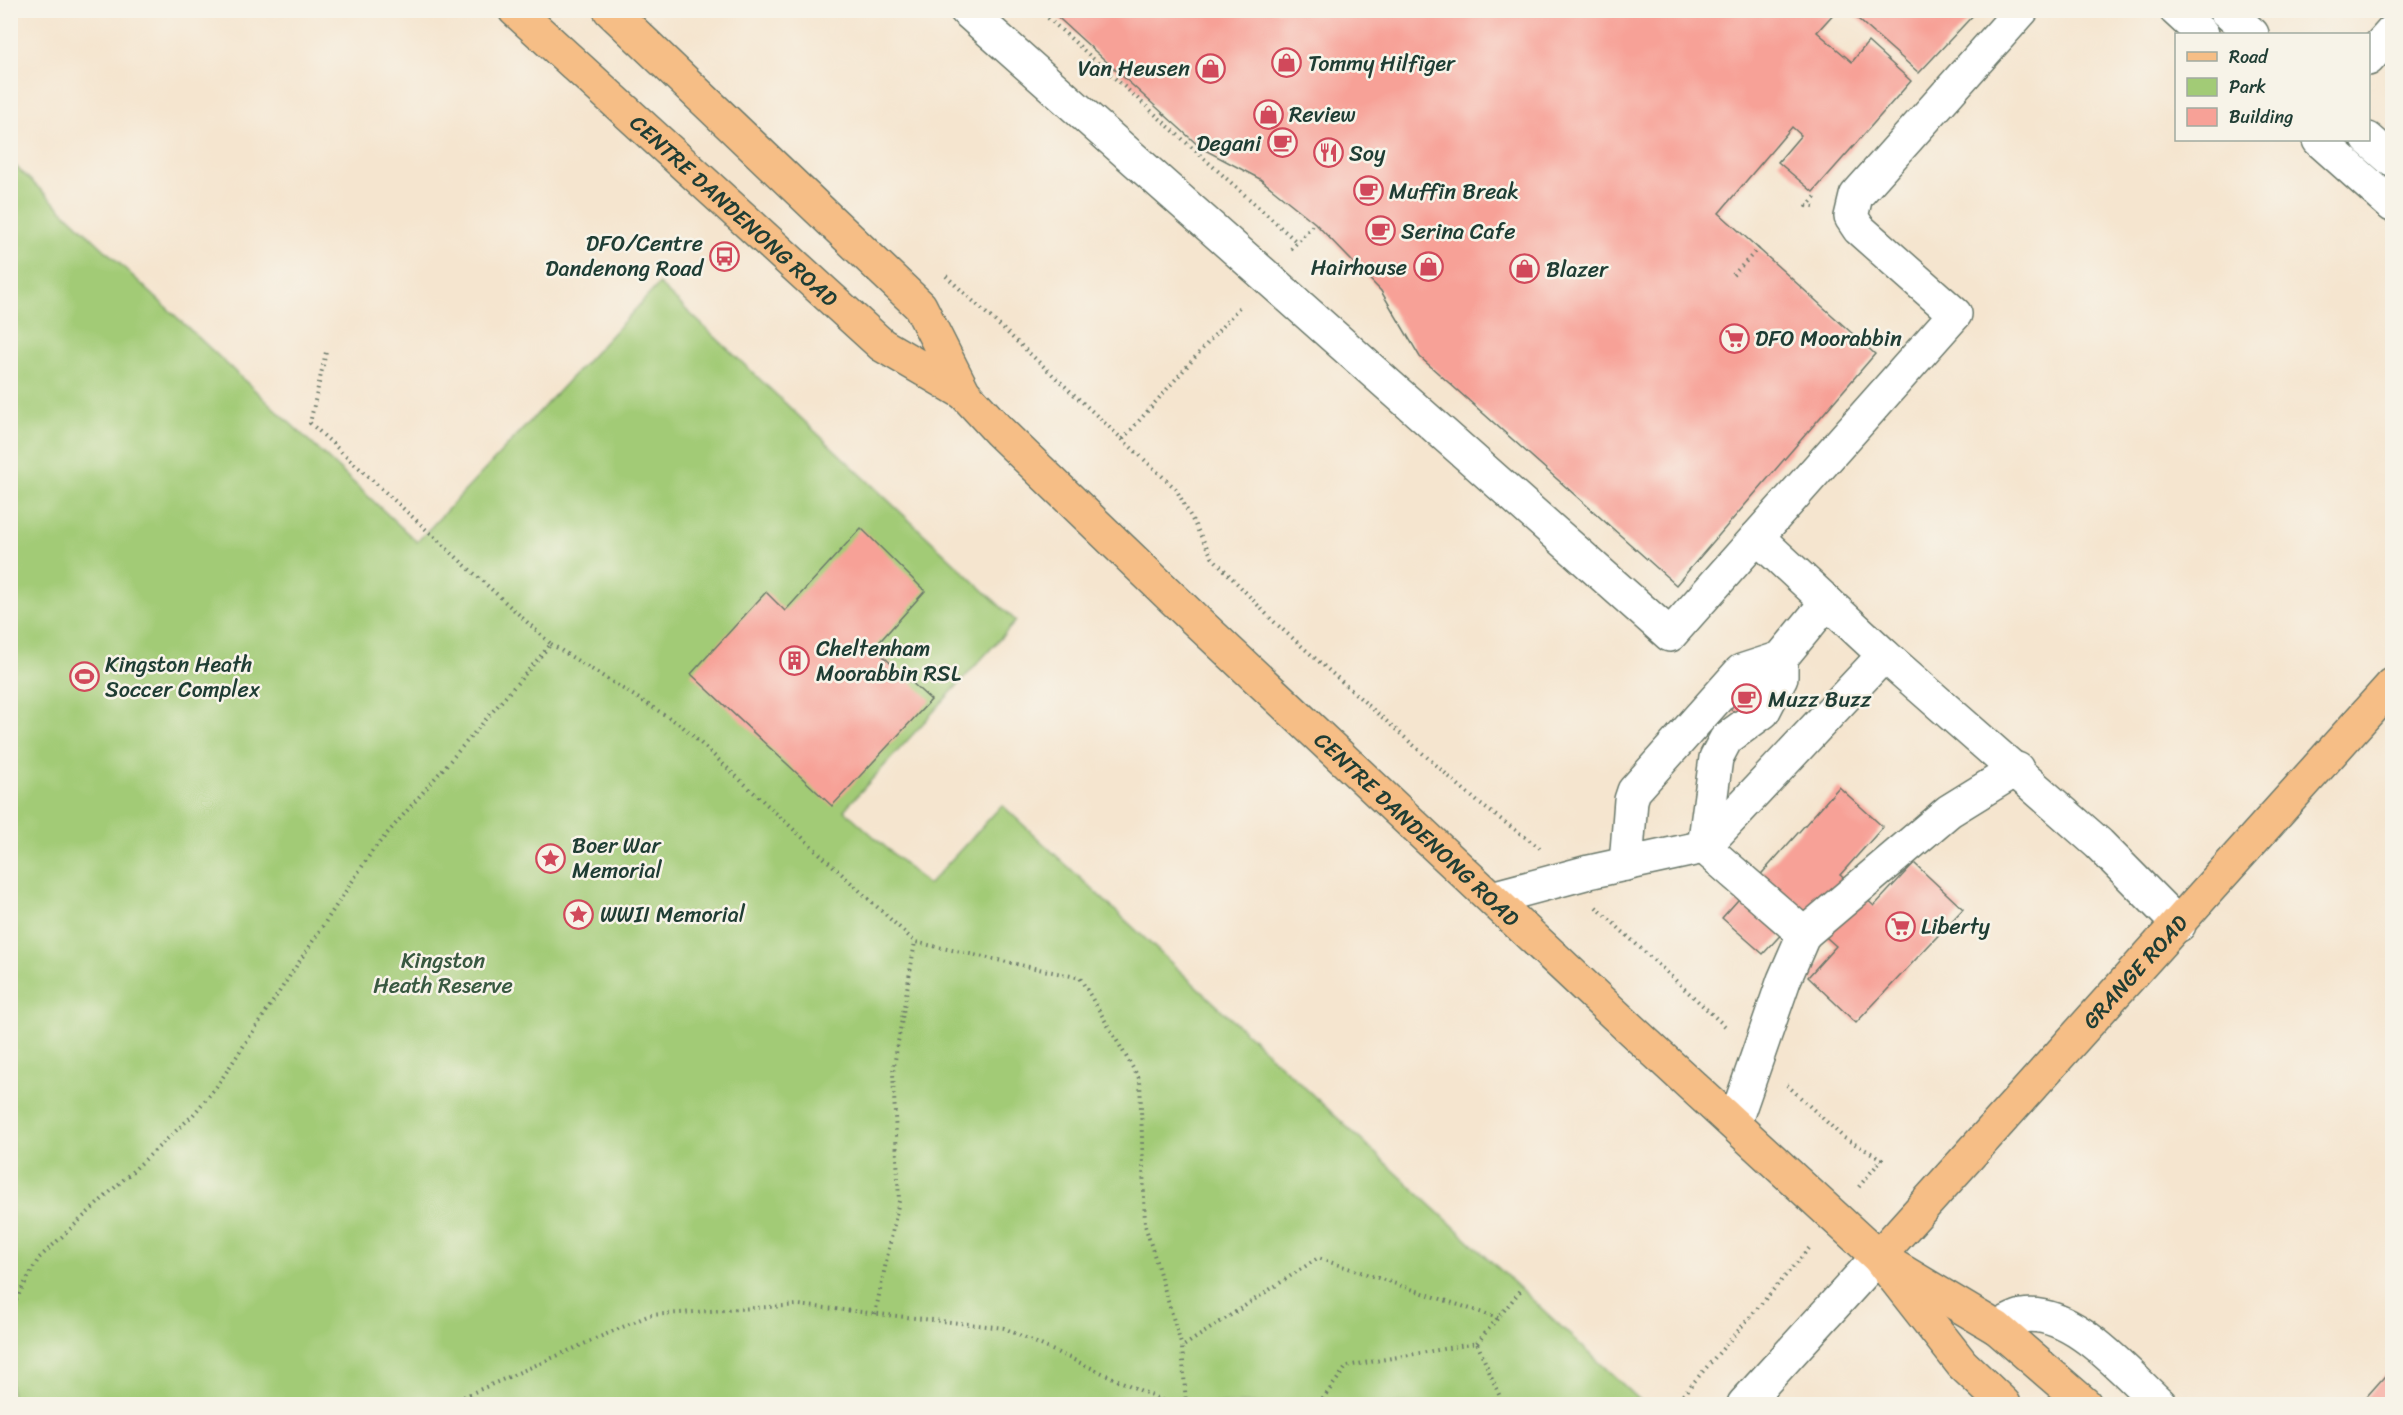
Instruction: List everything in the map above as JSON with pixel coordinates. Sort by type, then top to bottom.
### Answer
[{"type":"main road","name":"CENTRE DANDENONG ROAD","points":[[515,10],[882,345],[964,393],[1040,471],[1188,613],[1878,1257],[1962,1364],[2004,1404]]},
{"type":"main road","name":"CENTRE DANDENONG ROAD","points":[[610,10],[920,306],[964,393]]},
{"type":"main road","name":"GRANGE ROAD","points":[[1878,1257],[2179,925],[2392,685]]},
{"type":"main road","name":"CENTRE DANDENONG ROAD","points":[[1878,1257],[1997,1328],[2085,1404]]},
{"type":"street","points":[[966,10],[1670,635],[1955,314],[1859,229],[1851,217],[1857,196],[2022,10]]},
{"type":"street","points":[[2176,10],[2201,33]]},
{"type":"street","points":[[2225,10],[2251,33]]},
{"type":"street","points":[[2370,57],[2392,32]]},
{"type":"street","points":[[2320,141],[2392,205]]},
{"type":"street","points":[[2370,141],[2392,160]]},
{"type":"street","points":[[1757,537],[1884,655],[2099,843],[2179,925]]},
{"type":"street","points":[[1626,864],[1631,800],[1634,792],[1741,671],[1781,658],[1827,602]]},
{"type":"street","points":[[1492,898],[1704,847],[1884,655]]},
{"type":"street","points":[[1704,847],[1716,758],[1726,739],[1763,712],[1781,677],[1781,658]]},
{"type":"street","points":[[1734,1124],[1784,980],[1804,934],[1949,811],[2017,769]]},
{"type":"street","points":[[1704,847],[1804,934]]},
{"type":"street","points":[[1744,1404],[1878,1257]]},
{"type":"street","points":[[1997,1328],[2022,1316],[2043,1317],[2066,1323],[2094,1344],[2160,1404]]},
{"type":"path","points":[[1040,10],[1297,242]]},
{"type":"path","points":[[1123,439],[1315,224]]},
{"type":"path","points":[[1733,275],[1759,249]]},
{"type":"path","points":[[942,272],[1176,489],[1212,557],[1272,620],[1472,797],[1550,855],[1574,878],[1601,913],[1844,1138],[1882,1159],[1798,1262],[1675,1404]]},
{"type":"path","points":[[326,352],[310,423],[551,644],[681,725],[915,942],[1080,978],[1140,1080],[1145,1225],[1182,1347],[1186,1404]]},
{"type":"path","points":[[10,1310],[39,1258],[193,1115],[217,1086],[373,850],[551,644]]},
{"type":"path","points":[[875,1314],[899,1201],[893,1072],[915,942]]},
{"type":"path","points":[[1182,1347],[1318,1258],[1498,1318]]},
{"type":"path","points":[[1319,1404],[1347,1366],[1477,1343],[1521,1290]]},
{"type":"path","points":[[447,1404],[650,1315],[799,1305],[1004,1328],[1170,1404]]},
{"type":"path","points":[[1477,1343],[1503,1404]]},
{"type":"green space","name":"Kingston Heath Reserve","points":[[11,162],[417,542],[659,284],[1016,621],[844,810],[928,885],[1002,805],[1644,1404],[11,1404]]},
{"type":"building","points":[[1050,10],[1837,10],[1817,32],[1852,62],[1868,42],[1911,81],[1813,192],[1778,162],[1801,135],[1792,127],[1719,213],[1875,354],[1676,585],[1420,357],[1381,291],[1315,223],[1260,179],[1201,148]]},
{"type":"building","points":[[1852,10],[1978,10],[1919,73],[1850,12]]},
{"type":"building","name":"Cheltenham Moorabbin RSL","points":[[861,528],[925,591],[874,648],[931,700],[832,806],[691,674],[766,592],[785,611]]},
{"type":"building","name":"Muzz Buzz","points":[[1753,678],[1767,692],[1743,719],[1726,706]]},
{"type":"building","points":[[1839,787],[1883,827],[1840,875],[1874,906],[1914,863],[1963,909],[1856,1023],[1808,977],[1836,946],[1800,914],[1763,954],[1722,918]]},
{"type":"building","points":[[2392,1368],[2392,1404],[2360,1404]]},
{"type":"place","name":"Tommy Hilfiger","points":[[1287,63]]},
{"type":"place","name":"Van Heusen","points":[[1211,68]]},
{"type":"place","name":"Review","points":[[1268,114]]},
{"type":"place","name":"Degani","points":[[1282,143]]},
{"type":"place","name":"Soy","points":[[1328,153]]},
{"type":"place","name":"Muffin Break","points":[[1368,191]]},
{"type":"place","name":"Serina Cafe","points":[[1380,231]]},
{"type":"place","name":"DFO/Centre Dandenong Road","points":[[724,256]]},
{"type":"place","name":"Hairhouse","points":[[1428,267]]},
{"type":"place","name":"Blazer","points":[[1525,269]]},
{"type":"place","name":"DFO Moorabbin","points":[[1734,338]]},
{"type":"place","name":"Cheltenham Moorabbin RSL","points":[[795,661]]},
{"type":"place","name":"Kingston Heath Soccer Complex","points":[[84,677]]},
{"type":"place","name":"Muzz Buzz","points":[[1747,699]]},
{"type":"place","name":"Boer War Memorial","points":[[551,858]]},
{"type":"place","name":"WWII Memorial","points":[[579,914]]},
{"type":"place","name":"Liberty","points":[[1900,926]]}]
